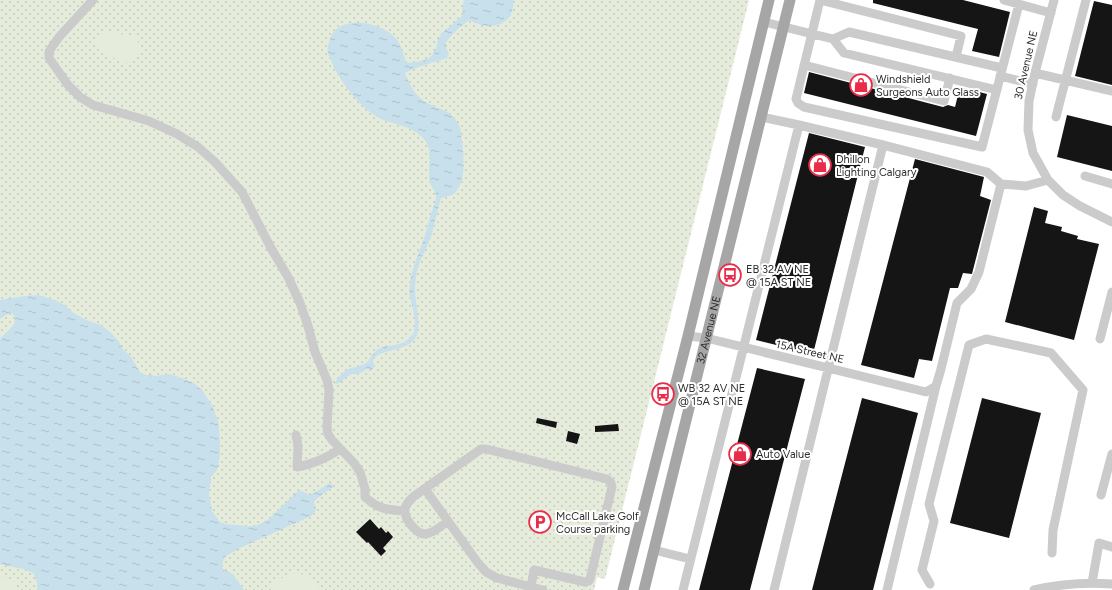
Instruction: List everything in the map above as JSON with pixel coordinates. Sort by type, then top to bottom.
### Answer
[{"type":"main road","name":"32 Avenue NE","points":[[623,590],[688,336],[769,0]]},
{"type":"main road","name":"32 Avenue NE","points":[[644,590],[790,0]]},
{"type":"street","points":[[93,0],[56,42],[49,52],[49,58],[68,85],[80,97],[93,105],[149,121],[177,134],[198,147],[210,157],[242,192],[288,277],[300,303],[315,352],[328,380],[328,434],[354,463],[360,472],[364,484],[365,497],[372,504],[385,509],[404,511]]},
{"type":"street","points":[[956,57],[961,36],[820,0],[796,99],[798,103],[804,107],[982,147],[1019,4]]},
{"type":"street","points":[[1004,0],[1051,13]]},
{"type":"street","name":"30 Avenue NE","points":[[1054,0],[1029,101],[1028,130],[1033,153],[1048,180],[1063,195],[1080,206],[1112,222]]},
{"type":"street","points":[[1056,118],[1086,0]]},
{"type":"street","points":[[764,22],[833,39],[850,32],[956,57],[1033,84]]},
{"type":"street","points":[[833,39],[844,53],[996,90]]},
{"type":"street","points":[[804,65],[944,101],[950,78]]},
{"type":"street","points":[[1035,73],[1112,92]]},
{"type":"street","points":[[761,118],[799,125],[883,145],[987,172],[1001,184],[1026,186],[1048,180]]},
{"type":"street","points":[[683,590],[799,125]]},
{"type":"street","points":[[774,590],[883,145]]},
{"type":"street","points":[[1085,176],[1112,184]]},
{"type":"street","points":[[887,590],[957,302],[971,289],[978,272],[1001,184]]},
{"type":"street","points":[[1100,339],[1112,292]]},
{"type":"street","name":"15A Street NE","points":[[688,336],[706,338],[926,392],[936,386]]},
{"type":"street","points":[[930,584],[922,570],[934,521],[929,504],[969,345],[986,339],[1051,353],[1083,390],[1053,530],[1052,553]]},
{"type":"street","points":[[296,435],[298,446],[297,467],[310,464],[333,454],[340,449]]},
{"type":"street","points":[[448,521],[428,534],[422,534],[414,528],[406,517],[404,511],[407,503],[413,497],[481,449],[608,479],[612,487],[588,581],[585,582],[534,570],[530,587]]},
{"type":"street","points":[[1101,495],[1112,454]]},
{"type":"street","points":[[425,489],[486,572],[497,578],[543,590]]},
{"type":"street","points":[[1092,583],[1099,543],[1112,547]]},
{"type":"street","points":[[654,550],[690,559]]},
{"type":"street","points":[[1034,590],[1070,587],[1092,583],[1112,584]]},
{"type":"green space","points":[[0,0],[749,0],[605,579],[597,577],[594,590],[0,590]]},
{"type":"green space","points":[[104,32],[135,36],[140,47],[137,58],[128,63],[102,53],[97,47],[96,39]]},
{"type":"green space","points":[[296,573],[310,578],[319,590],[275,590],[273,587],[274,582]]},
{"type":"green space","points":[[0,577],[10,579],[14,582],[17,586],[17,590],[0,590]]},
{"type":"water","points":[[464,0],[514,0],[510,16],[502,23],[485,26],[470,20],[468,21],[447,41],[446,46],[449,53],[447,58],[420,66],[405,73],[411,87],[420,98],[453,116],[460,128],[464,158],[463,173],[459,187],[455,193],[441,198],[431,237],[418,269],[415,289],[418,316],[417,335],[410,344],[382,353],[373,359],[374,366],[372,370],[366,369],[363,372],[351,374],[339,383],[334,384],[346,370],[366,363],[380,348],[401,344],[412,335],[415,322],[410,295],[410,282],[436,196],[429,181],[430,160],[427,143],[414,131],[381,119],[367,110],[353,96],[341,80],[329,55],[328,45],[333,33],[340,27],[349,23],[360,23],[371,25],[391,34],[402,48],[406,63],[423,61],[433,54],[438,39],[445,30],[463,14],[462,9]]},
{"type":"water","points":[[39,295],[55,300],[86,320],[101,325],[118,340],[122,348],[131,357],[140,372],[146,375],[156,376],[168,374],[182,378],[194,383],[203,391],[212,405],[218,421],[220,456],[217,470],[211,477],[209,494],[212,511],[220,522],[226,524],[255,526],[269,519],[299,490],[310,495],[330,483],[334,486],[315,500],[314,503],[316,508],[314,514],[226,556],[222,567],[224,570],[233,574],[244,590],[37,590],[37,583],[34,574],[22,569],[0,564],[0,339],[14,324],[15,318],[13,314],[9,313],[0,319],[0,300]]},
{"type":"building","points":[[873,0],[963,0],[1010,12],[999,57],[972,51],[978,29],[873,3]]},
{"type":"building","points":[[1094,1],[1112,5],[1112,85],[1075,76]]},
{"type":"building","points":[[809,72],[943,107],[948,105],[955,107],[960,87],[987,94],[976,136],[804,93]]},
{"type":"building","points":[[1067,115],[1112,126],[1112,171],[1057,157]]},
{"type":"building","points":[[809,133],[865,147],[813,354],[756,340]]},
{"type":"building","points":[[915,159],[984,177],[980,196],[991,200],[972,274],[963,273],[958,288],[950,288],[932,361],[919,359],[914,378],[861,365]]},
{"type":"building","points":[[1034,207],[1048,211],[1045,223],[1062,227],[1061,231],[1078,236],[1077,239],[1099,244],[1074,340],[1005,322]]},
{"type":"building","points":[[757,368],[805,379],[750,590],[699,590]]},
{"type":"building","points":[[862,398],[918,413],[873,590],[812,590]]},
{"type":"building","points":[[982,398],[1041,413],[1009,538],[950,523]]},
{"type":"building","points":[[537,418],[557,422],[556,428],[536,423]]},
{"type":"building","points":[[618,424],[619,431],[595,432],[595,426]]},
{"type":"building","points":[[568,431],[580,434],[577,444],[566,441]]},
{"type":"building","points":[[370,519],[379,529],[381,527],[386,533],[388,531],[393,537],[383,548],[386,551],[381,556],[356,532]]},
{"type":"place","name":"Windshield Surgeons Auto Glass","points":[[861,85]]},
{"type":"place","name":"Dhillon Lighting Calgary","points":[[820,165]]},
{"type":"place","name":"EB 32 AV NE @ 15A ST NE","points":[[730,275]]},
{"type":"place","name":"WB 32 AV NE @ 15A ST NE","points":[[663,394]]},
{"type":"place","name":"Auto Value","points":[[740,454]]},
{"type":"place","name":"McCall Lake Golf Course parking","points":[[540,522]]}]
